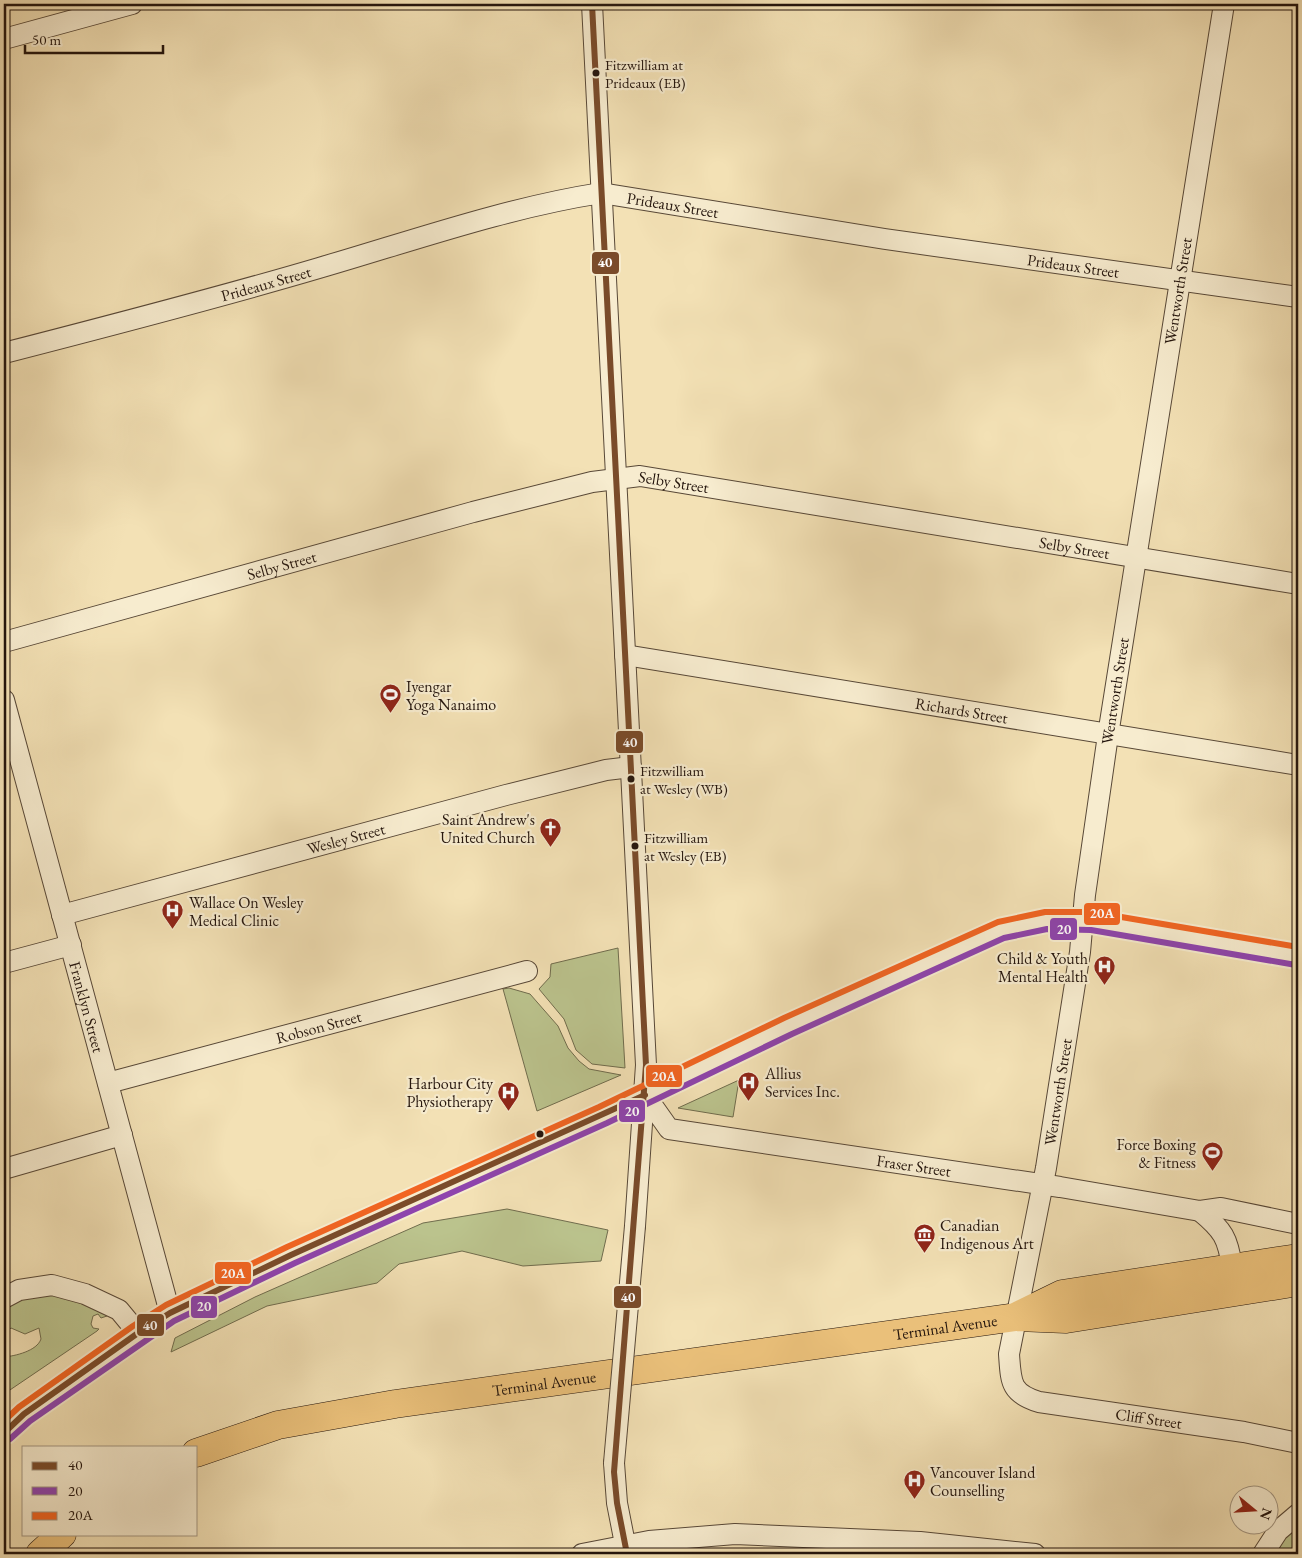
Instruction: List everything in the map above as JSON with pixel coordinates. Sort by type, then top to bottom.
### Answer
[{"type":"highway","name":"Terminal Avenue","points":[[1016,1316],[1062,1294],[1298,1258]]},
{"type":"highway","name":"Terminal Avenue","points":[[198,1452],[278,1425],[396,1404],[1016,1316],[1066,1318],[1298,1282]]},
{"type":"highway","points":[[40,1554],[60,1536]]},
{"type":"street","points":[[4,39],[132,4]]},
{"type":"street","points":[[592,4],[646,1055],[645,1095],[635,1226],[614,1462],[617,1503],[626,1550]]},
{"type":"street","name":"Wentworth Street","points":[[1011,1378],[1009,1354],[1043,1185],[1080,952],[1082,921],[1108,735],[1224,4]]},
{"type":"street","name":"Prideaux Street","points":[[4,353],[290,277],[464,226],[568,199],[601,194],[885,239],[1298,297]]},
{"type":"street","name":"Selby Street","points":[[4,642],[473,512],[592,482],[616,478],[647,477],[1298,584]]},
{"type":"street","name":"Richards Street","points":[[625,655],[1298,765]]},
{"type":"street","name":"Franklyn Street","points":[[4,700],[170,1313]]},
{"type":"street","name":"Wesley Street","points":[[62,915],[524,791],[606,770],[631,767]]},
{"type":"street","points":[[4,1433],[24,1414],[138,1332],[170,1313],[291,1255],[645,1095],[788,1026],[1001,930],[1037,921],[1056,919],[1120,924],[1298,956]]},
{"type":"street","points":[[4,963],[71,945]]},
{"type":"street","name":"Robson Street","points":[[108,1083],[527,971]]},
{"type":"street","name":"Fraser Street","points":[[645,1095],[669,1129],[1043,1185],[1200,1211],[1221,1208],[1298,1224]]},
{"type":"street","points":[[4,1169],[122,1135]]},
{"type":"street","points":[[1200,1211],[1213,1222],[1229,1242],[1232,1268]]},
{"type":"street","points":[[4,1298],[20,1290],[52,1285],[84,1294],[119,1310],[138,1332]]},
{"type":"street","name":"Cliff Street","points":[[1011,1378],[1016,1391],[1025,1397],[1039,1402],[1244,1432],[1298,1444]]},
{"type":"street","points":[[1263,1554],[1278,1531],[1298,1514]]},
{"type":"street","points":[[582,1554],[626,1550],[649,1541],[714,1534],[920,1542],[1035,1554]]},
{"type":"green space","points":[[618,948],[625,1068],[592,1064],[576,1050],[564,1019],[539,989],[550,977],[551,964]]},
{"type":"green space","points":[[509,988],[530,994],[558,1026],[568,1048],[589,1069],[621,1075],[537,1111],[503,989]]},
{"type":"green space","points":[[739,1080],[733,1117],[678,1108]]},
{"type":"green space","points":[[507,1209],[608,1230],[601,1261],[523,1266],[462,1251],[399,1264],[377,1283],[267,1306],[171,1352],[175,1338],[255,1297],[423,1223]]},
{"type":"green space","points":[[56,1294],[104,1311],[107,1316],[101,1318],[98,1314],[93,1316],[91,1324],[93,1328],[99,1329],[97,1331],[4,1394],[4,1357],[30,1350],[41,1339],[39,1328],[25,1334],[11,1328],[4,1334],[4,1305],[17,1298]]},
{"type":"green space","points":[[1298,1525],[1298,1554],[1274,1554],[1283,1538]]},
{"type":"transit line","name":"40","points":[[592,4],[646,1065],[614,1472],[617,1503],[627,1554]]},
{"type":"transit line","name":"20A","points":[[4,1421],[19,1407],[133,1326],[166,1305],[287,1247],[599,1107],[784,1018],[998,922],[1045,912],[1092,912],[1298,947]]},
{"type":"transit line","name":"20","points":[[10,1439],[30,1421],[174,1321],[295,1263],[607,1123],[792,1034],[1004,938],[1047,929],[1091,930],[1296,965]]},
{"type":"transit line","name":"40","points":[[4,1433],[24,1414],[138,1333],[170,1313],[291,1255],[645,1095]]},
{"type":"place","name":"Fitzwilliam at Prideaux (EB)","points":[[596,73]]},
{"type":"place","name":"Iyengar Yoga Nanaimo","points":[[390,714]]},
{"type":"place","name":"Fitzwilliam at Wesley (WB)","points":[[631,779]]},
{"type":"place","name":"Fitzwilliam at Wesley (EB)","points":[[635,846]]},
{"type":"place","name":"Saint Andrew's United Church","points":[[551,847]]},
{"type":"place","name":"Wallace On Wesley Medical Clinic","points":[[173,930]]},
{"type":"place","name":"Child & Youth Mental Health","points":[[1104,986]]},
{"type":"place","name":"Allius Services Inc.","points":[[749,1101]]},
{"type":"place","name":"Harbour City Physiotherapy","points":[[509,1111]]},
{"type":"place","name":"Force Boxing & Fitness","points":[[1212,1172]]},
{"type":"place","name":"Canadian Indigenous Art","points":[[924,1253]]},
{"type":"place","name":"Vancouver Island Counselling","points":[[914,1500]]}]
